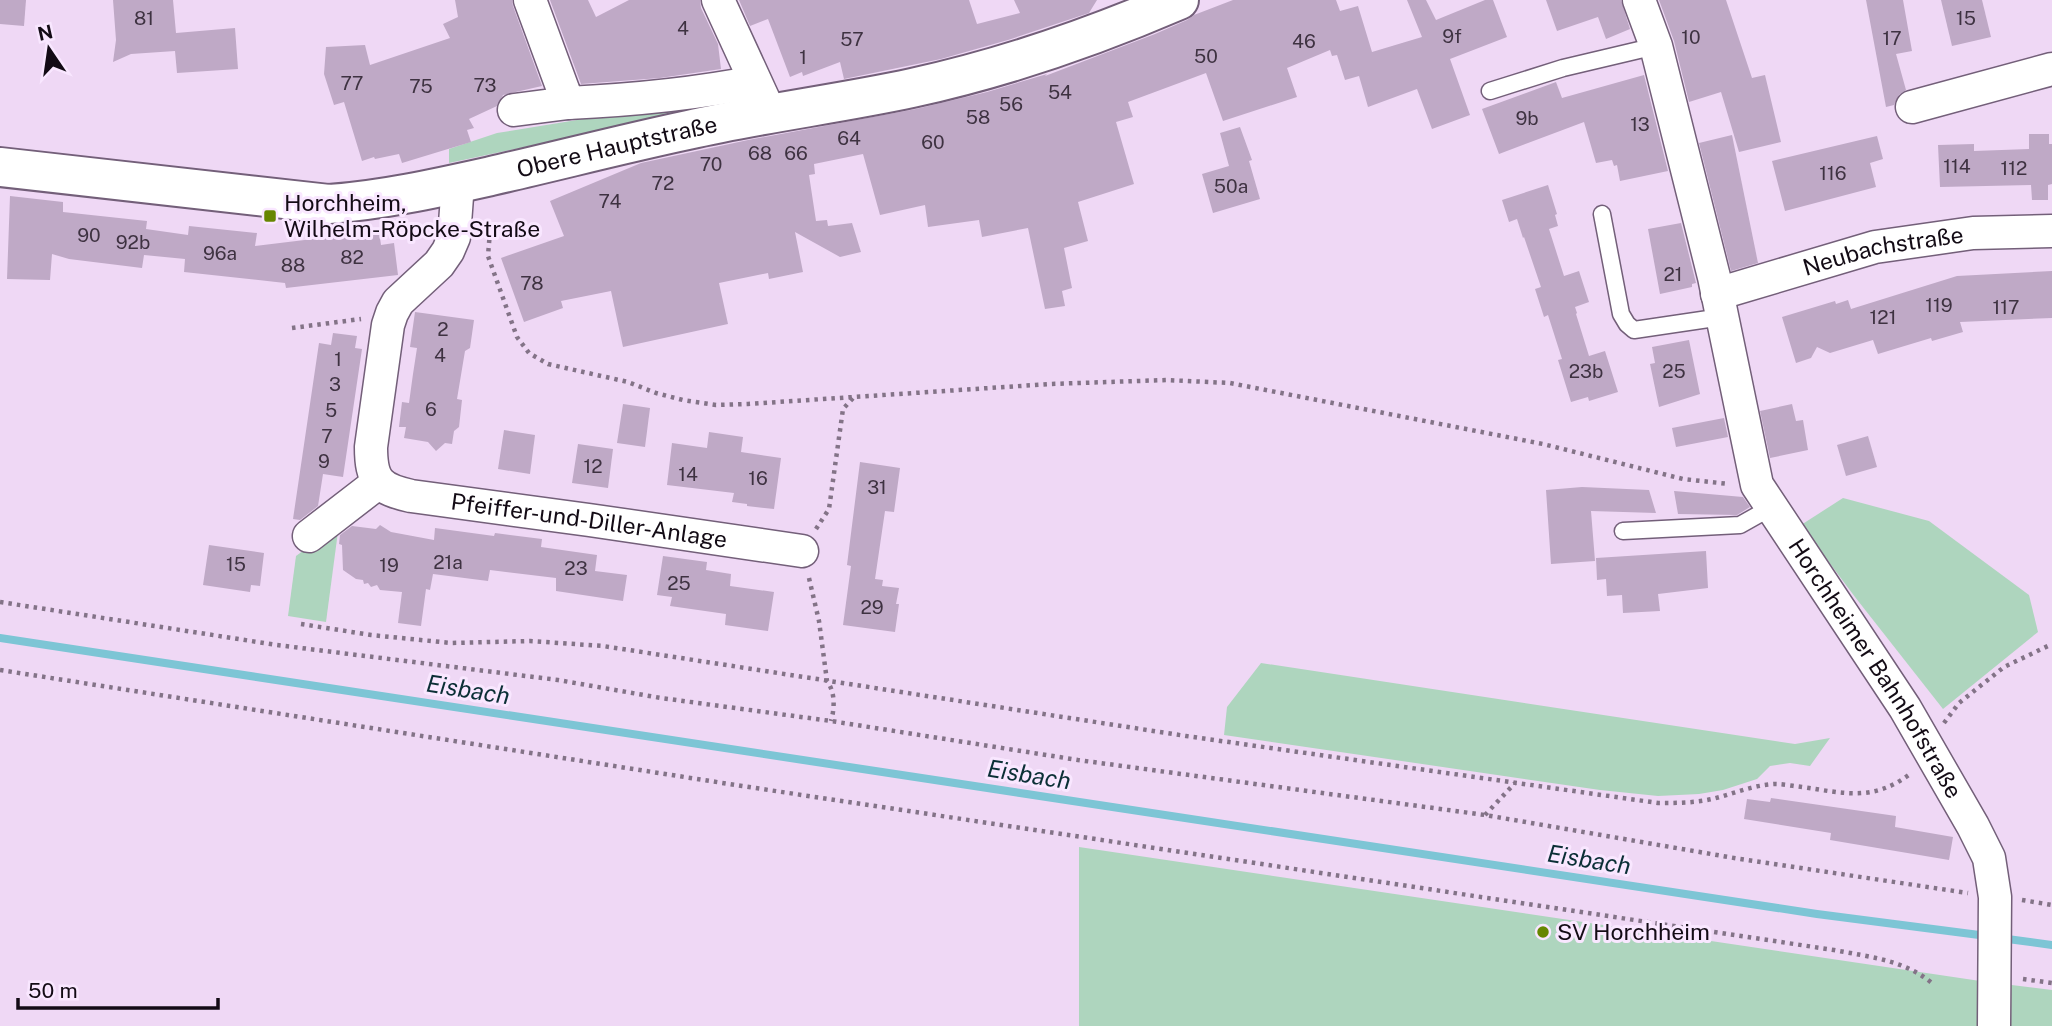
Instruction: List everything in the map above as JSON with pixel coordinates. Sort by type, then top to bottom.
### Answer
[{"type":"main road","name":"Obere Hauptstraße","points":[[0,167],[329,204],[371,200],[458,183],[684,131],[763,98],[912,88],[1061,47],[1116,19],[1179,0]]},
{"type":"street","points":[[530,0],[568,103]]},
{"type":"street","points":[[718,0],[763,98]]},
{"type":"street","name":"Horchheimer Bahnhofstraße","points":[[1639,0],[1656,46],[1765,496],[1927,744],[1989,858],[1995,897],[1994,1026]]},
{"type":"street","points":[[1912,107],[2052,69]]},
{"type":"street","name":"Obere Hauptstraße","points":[[514,110],[723,89],[763,98]]},
{"type":"street","points":[[309,536],[379,482],[371,465],[371,447],[391,316],[398,302],[439,264],[448,251],[454,237],[458,183]]},
{"type":"street","name":"Neubachstraße","points":[[1720,305],[1875,247],[1973,233],[2052,231]]},
{"type":"street","name":"Pfeiffer-und-Diller-Anlage","points":[[379,482],[391,492],[411,496],[802,551]]},
{"type":"lane","points":[[1490,91],[1563,68],[1656,46]]},
{"type":"lane","points":[[1602,214],[1621,314],[1634,330],[1720,305]]},
{"type":"lane","points":[[1623,531],[1740,524],[1765,496]]},
{"type":"path","points":[[490,231],[488,256],[517,337],[529,353],[548,364],[628,382],[670,396],[716,405],[803,402],[1075,383],[1166,380],[1230,383],[1542,444],[1765,496]]},
{"type":"path","points":[[292,328],[391,316]]},
{"type":"path","points":[[802,551],[830,509],[844,409],[854,397]]},
{"type":"path","points":[[0,601],[277,645],[558,680],[661,698],[831,721],[1078,760],[1485,815],[1740,859],[2052,905]]},
{"type":"path","points":[[815,601],[827,681],[834,702],[831,721]]},
{"type":"path","points":[[301,624],[371,635],[451,643],[530,641],[579,644],[1301,753],[1658,803],[1712,799],[1738,790],[1775,784],[1853,793],[1874,792],[1895,786],[1911,773],[1927,744],[1959,703],[2004,667],[2052,644]]},
{"type":"path","points":[[0,670],[742,786],[1834,950],[1910,967],[1934,984]]},
{"type":"path","points":[[1485,815],[1515,782]]},
{"type":"green space","points":[[724,96],[722,105],[449,163],[449,149],[497,133]]},
{"type":"green space","points":[[1843,498],[1929,521],[2029,595],[2038,632],[1943,709],[1801,525]]},
{"type":"green space","points":[[339,524],[326,622],[288,616],[296,556]]},
{"type":"green space","points":[[1261,663],[1795,744],[1830,738],[1810,766],[1790,763],[1770,766],[1757,779],[1723,790],[1658,796],[1600,790],[1224,735],[1227,707]]},
{"type":"green space","points":[[1079,847],[2052,990],[2052,1026],[1079,1026]]},
{"type":"building","points":[[0,0],[26,0],[24,26],[0,24]]},
{"type":"building","points":[[113,0],[173,0],[176,33],[235,28],[238,69],[177,73],[175,51],[131,54],[113,62],[116,40]]},
{"type":"building","points":[[455,0],[512,0],[542,86],[503,95],[497,106],[469,119],[474,128],[467,130],[471,142],[402,163],[399,154],[362,161],[344,102],[334,105],[324,74],[326,47],[365,45],[370,65],[450,38],[443,24],[458,17]]},
{"type":"building","points":[[550,0],[588,0],[596,17],[629,0],[700,0],[701,8],[718,44],[721,69],[660,78],[581,84]]},
{"type":"building","points":[[739,0],[969,0],[977,24],[1020,13],[1014,0],[1097,0],[1089,13],[1008,40],[941,59],[844,79],[840,62],[803,76],[802,72],[790,77],[768,19],[750,26]]},
{"type":"building","points":[[1233,0],[1336,0],[1340,11],[1358,6],[1372,52],[1422,37],[1407,0],[1426,0],[1436,20],[1485,0],[1493,0],[1507,37],[1450,59],[1470,115],[1432,129],[1417,89],[1368,107],[1359,76],[1345,80],[1337,55],[1332,56],[1330,50],[1287,68],[1297,97],[1223,121],[1206,73],[1128,102],[1133,117],[1116,122],[1134,184],[1078,202],[1088,241],[1064,248],[1072,288],[1062,291],[1065,306],[1045,309],[1028,228],[982,237],[979,220],[928,227],[925,205],[880,215],[863,154],[814,164],[815,174],[809,175],[816,221],[827,220],[828,226],[852,223],[861,252],[840,257],[795,232],[803,272],[769,279],[768,273],[719,283],[728,324],[623,347],[611,291],[561,301],[563,308],[524,322],[501,258],[564,236],[550,201],[641,163],[916,109],[1047,74],[1045,76],[1155,34]]},
{"type":"building","points":[[1546,0],[1621,0],[1630,29],[1606,39],[1598,17],[1557,31]]},
{"type":"building","points":[[1659,0],[1726,0],[1752,78],[1765,75],[1781,142],[1739,152],[1721,92],[1689,102],[1674,41]]},
{"type":"building","points":[[1866,0],[1903,0],[1912,51],[1896,54],[1906,90],[1899,95],[1894,105],[1886,107]]},
{"type":"building","points":[[1941,0],[1982,0],[1991,37],[1952,46]]},
{"type":"building","points":[[1644,75],[1668,171],[1620,181],[1617,165],[1614,166],[1612,160],[1596,163],[1584,122],[1499,154],[1482,109],[1556,82],[1562,98]]},
{"type":"building","points":[[1240,127],[1252,160],[1249,161],[1260,199],[1213,213],[1202,174],[1229,166],[1220,133]]},
{"type":"building","points":[[2029,134],[2049,134],[2049,144],[2052,144],[2052,184],[2048,185],[2048,200],[2032,200],[2031,185],[1940,187],[1938,145],[1974,144],[1974,151],[2029,149]]},
{"type":"building","points":[[1732,135],[1758,263],[1731,271],[1699,143]]},
{"type":"building","points":[[1877,136],[1883,159],[1870,163],[1876,187],[1785,211],[1772,161]]},
{"type":"building","points":[[1548,185],[1558,226],[1549,229],[1564,276],[1579,271],[1589,302],[1575,307],[1589,356],[1605,351],[1618,392],[1589,401],[1588,397],[1571,402],[1558,360],[1562,359],[1548,315],[1544,317],[1535,289],[1541,287],[1524,237],[1517,219],[1509,222],[1502,200]]},
{"type":"building","points":[[10,196],[63,202],[63,212],[147,221],[146,229],[188,235],[189,226],[257,233],[255,246],[379,231],[381,245],[394,243],[398,275],[286,288],[285,283],[184,272],[185,259],[144,255],[142,268],[69,259],[52,254],[50,280],[7,279]]},
{"type":"building","points":[[1681,223],[1696,283],[1692,284],[1692,287],[1660,294],[1648,229]]},
{"type":"building","points":[[2052,271],[2052,318],[1960,322],[1963,332],[1932,341],[1931,338],[1878,354],[1873,340],[1830,353],[1817,347],[1811,358],[1796,363],[1782,317],[1835,301],[1836,304],[1848,300],[1851,309],[1957,276]]},
{"type":"building","points":[[415,312],[474,320],[470,348],[465,351],[457,399],[462,400],[459,427],[454,431],[452,444],[445,443],[436,451],[428,442],[404,438],[406,427],[399,427],[402,402],[409,403],[417,348],[410,347]]},
{"type":"building","points":[[333,333],[357,336],[355,348],[362,349],[343,477],[323,474],[318,506],[300,520],[293,519],[319,343],[331,345]]},
{"type":"building","points":[[1689,340],[1700,394],[1659,407],[1650,364],[1655,363],[1652,347]]},
{"type":"building","points":[[623,404],[650,408],[645,447],[617,443]]},
{"type":"building","points":[[1792,404],[1796,421],[1803,420],[1808,450],[1770,458],[1760,411]]},
{"type":"building","points":[[1724,418],[1728,437],[1676,447],[1672,428]]},
{"type":"building","points":[[504,430],[535,435],[530,474],[498,469]]},
{"type":"building","points":[[709,432],[743,437],[741,452],[781,458],[774,509],[732,502],[734,493],[667,485],[672,443],[707,448]]},
{"type":"building","points":[[1868,436],[1877,467],[1846,476],[1837,445]]},
{"type":"building","points":[[578,444],[613,449],[608,488],[572,483]]},
{"type":"building","points":[[860,462],[900,468],[894,512],[885,511],[875,579],[883,580],[882,586],[899,588],[895,632],[843,625],[851,566],[847,565]]},
{"type":"building","points":[[1582,487],[1649,490],[1656,513],[1591,511],[1595,561],[1551,564],[1546,490]]},
{"type":"building","points":[[1674,491],[1743,497],[1750,507],[1737,515],[1678,514]]},
{"type":"building","points":[[380,525],[391,532],[434,540],[435,528],[542,539],[541,547],[597,555],[595,571],[627,575],[623,601],[556,591],[556,578],[490,570],[488,581],[433,574],[430,590],[426,589],[421,626],[398,623],[402,592],[380,590],[377,585],[371,587],[343,570],[340,535],[352,526],[376,529]]},
{"type":"building","points":[[209,545],[264,553],[260,586],[251,585],[250,592],[203,585]]},
{"type":"building","points":[[1706,551],[1708,588],[1658,594],[1660,611],[1623,613],[1622,595],[1607,596],[1606,579],[1597,580],[1596,558]]},
{"type":"building","points":[[663,556],[707,562],[706,570],[731,574],[730,586],[774,592],[768,631],[725,625],[726,614],[670,606],[672,597],[657,595]]},
{"type":"building","points":[[1771,798],[1896,816],[1895,827],[1953,837],[1949,860],[1830,840],[1831,833],[1744,819],[1747,799],[1770,802]]},
{"type":"waterway","name":"Eisbach","points":[[0,638],[1817,914],[1987,936]]},
{"type":"waterway","name":"Eisbach","points":[[2000,938],[2052,945]]},
{"type":"place","name":"Horchheim, Wilhelm-Röpcke-Straße","points":[[270,216]]},
{"type":"place","name":"SV Horchheim","points":[[1543,932]]}]
